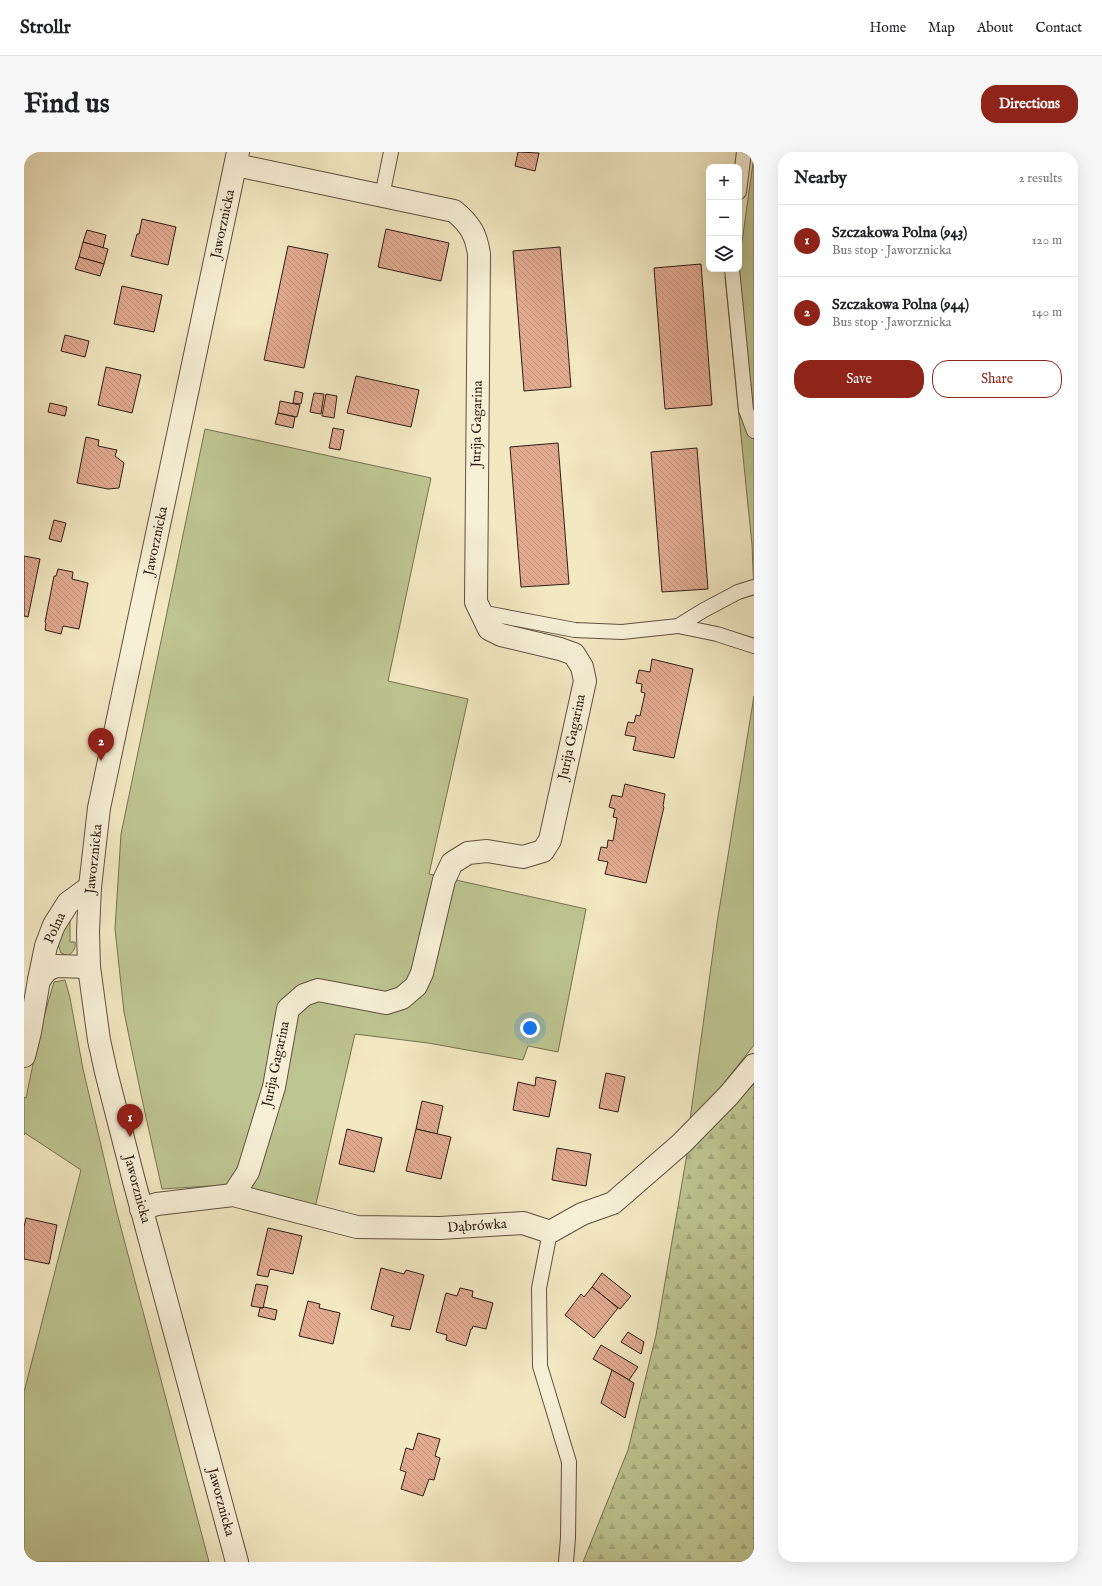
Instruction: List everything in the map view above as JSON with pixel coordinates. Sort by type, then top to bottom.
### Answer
[{"type":"street","name":"Jurija Gagarina","points":[[233,1195],[248,1172],[274,1087],[288,1009],[304,995],[318,990],[386,1003],[402,998],[416,986],[422,973],[444,880],[452,863],[468,853],[487,851],[523,857],[543,851],[550,840],[584,681],[582,667],[574,654],[560,649],[501,635],[489,629],[476,602],[479,254],[477,241],[472,230],[454,211],[382,196],[237,158]]},
{"type":"street","name":"Jaworznicka","points":[[237,158],[99,808],[90,887],[88,932],[89,967],[106,1072],[141,1209],[237,1562]]},
{"type":"street","name":"Polna","points":[[24,1056],[46,946],[54,925],[68,903],[90,887]]},
{"type":"street","name":"Polna","points":[[39,980],[47,970],[56,966],[89,967]]},
{"type":"street","points":[[550,1232],[582,1214],[613,1203],[682,1143],[729,1095],[754,1065]]},
{"type":"street","name":"Dąbrówka","points":[[141,1209],[157,1204],[233,1195],[357,1227],[440,1228],[523,1223],[550,1232]]},
{"type":"lane","points":[[382,196],[391,152]]},
{"type":"lane","points":[[742,168],[744,152]]},
{"type":"lane","points":[[732,272],[746,410],[754,432]]},
{"type":"lane","points":[[678,626],[738,592],[754,586]]},
{"type":"lane","points":[[480,612],[575,630],[622,632],[678,626],[717,634],[754,646]]},
{"type":"lane","points":[[550,1232],[539,1288],[540,1366],[569,1462],[568,1538],[566,1562]]},
{"type":"green space","points":[[754,156],[754,593],[752,545],[725,277],[728,272],[742,272],[742,242]]},
{"type":"green space","points":[[205,429],[431,478],[388,681],[468,699],[429,874],[586,909],[558,1052],[528,1046],[523,1060],[428,1043],[355,1034],[315,1208],[226,1185],[162,1189],[124,1012],[115,929],[121,834]]},
{"type":"green space","points":[[754,696],[754,1045],[689,1127],[717,923]]},
{"type":"green space","points":[[70,918],[70,942],[75,942],[75,947],[68,956],[61,953],[57,942]]},
{"type":"green space","points":[[65,980],[70,998],[83,1069],[116,1209],[209,1562],[24,1562],[24,1392],[81,1170],[25,1133],[24,1135],[24,1097],[26,1098],[40,1030],[54,982]]},
{"type":"green space","points":[[754,1084],[754,1562],[583,1562],[628,1450],[656,1335],[688,1148],[716,1124]]},
{"type":"building","points":[[518,152],[539,153],[535,171],[515,166]]},
{"type":"building","points":[[142,219],[176,227],[168,265],[131,256],[137,234],[139,234]]},
{"type":"building","points":[[386,229],[449,243],[441,281],[378,267]]},
{"type":"building","points":[[87,230],[106,235],[103,248],[83,242]]},
{"type":"building","points":[[83,242],[108,249],[104,264],[79,257]]},
{"type":"building","points":[[288,246],[328,254],[304,368],[264,360]]},
{"type":"building","points":[[560,247],[571,387],[524,391],[513,251]]},
{"type":"building","points":[[79,257],[104,264],[100,276],[75,269]]},
{"type":"building","points":[[701,264],[712,405],[665,409],[654,268]]},
{"type":"building","points":[[122,286],[162,295],[154,332],[114,324]]},
{"type":"building","points":[[65,335],[89,341],[85,357],[61,351]]},
{"type":"building","points":[[106,367],[141,375],[132,413],[98,405]]},
{"type":"building","points":[[356,376],[419,390],[411,427],[347,413]]},
{"type":"building","points":[[295,391],[303,393],[301,404],[293,403]]},
{"type":"building","points":[[314,393],[324,394],[321,414],[310,412]]},
{"type":"building","points":[[326,394],[337,396],[334,418],[322,416]]},
{"type":"building","points":[[280,401],[300,405],[297,417],[278,413]]},
{"type":"building","points":[[50,403],[67,407],[65,416],[48,412]]},
{"type":"building","points":[[278,413],[295,417],[293,428],[275,424]]},
{"type":"building","points":[[333,428],[344,430],[340,450],[329,448]]},
{"type":"building","points":[[86,437],[99,440],[98,446],[117,450],[115,456],[124,463],[119,488],[108,489],[77,483]]},
{"type":"building","points":[[558,443],[569,584],[521,587],[510,447]]},
{"type":"building","points":[[697,448],[708,589],[662,592],[651,452]]},
{"type":"building","points":[[54,520],[66,523],[61,542],[49,539]]},
{"type":"building","points":[[24,556],[40,559],[28,617],[24,616]]},
{"type":"building","points":[[58,569],[73,572],[72,579],[88,583],[79,629],[63,626],[61,634],[45,630],[45,622],[54,576],[56,576]]},
{"type":"building","points":[[652,659],[693,669],[674,758],[633,750],[636,737],[625,735],[628,722],[634,723],[636,715],[640,716],[645,693],[641,692],[642,684],[636,683],[639,670],[650,672]]},
{"type":"building","points":[[625,784],[665,794],[664,807],[646,883],[605,874],[608,862],[598,860],[601,847],[607,848],[608,840],[613,841],[617,818],[613,817],[615,809],[609,807],[612,795],[622,797]]},
{"type":"building","points":[[606,1073],[625,1077],[618,1112],[599,1108]]},
{"type":"building","points":[[536,1077],[556,1081],[549,1117],[513,1110],[518,1082],[535,1086]]},
{"type":"building","points":[[422,1101],[443,1106],[437,1134],[416,1129]]},
{"type":"building","points":[[347,1129],[382,1138],[374,1172],[339,1164]]},
{"type":"building","points":[[416,1129],[451,1137],[441,1179],[406,1171]]},
{"type":"building","points":[[557,1148],[591,1154],[586,1186],[552,1180]]},
{"type":"building","points":[[26,1218],[57,1225],[49,1264],[24,1259],[24,1227]]},
{"type":"building","points":[[268,1228],[302,1236],[293,1274],[270,1269],[268,1277],[257,1275]]},
{"type":"building","points":[[381,1268],[404,1274],[406,1270],[424,1275],[410,1330],[391,1326],[394,1316],[371,1309]]},
{"type":"building","points":[[602,1273],[631,1296],[620,1309],[592,1287]]},
{"type":"building","points":[[256,1284],[268,1286],[263,1308],[251,1306]]},
{"type":"building","points":[[592,1287],[618,1308],[594,1338],[565,1315],[581,1294],[584,1297]]},
{"type":"building","points":[[460,1288],[473,1291],[472,1297],[493,1303],[486,1329],[473,1326],[466,1346],[446,1340],[447,1335],[436,1332],[446,1293],[457,1296]]},
{"type":"building","points":[[308,1301],[320,1304],[319,1308],[340,1313],[333,1344],[299,1336]]},
{"type":"building","points":[[264,1307],[277,1310],[275,1320],[258,1316],[260,1308]]},
{"type":"building","points":[[628,1332],[644,1342],[641,1354],[621,1342]]},
{"type":"building","points":[[601,1345],[638,1367],[629,1380],[593,1359]]},
{"type":"building","points":[[612,1370],[634,1383],[625,1418],[601,1403]]},
{"type":"building","points":[[418,1433],[440,1439],[435,1456],[440,1458],[434,1480],[429,1479],[423,1496],[401,1489],[406,1472],[400,1470],[406,1448],[413,1450]]},
{"type":"place","name":"Szczakowa Polna (944)","points":[[101,761]]},
{"type":"place","name":"Szczakowa Polna (943)","points":[[130,1137]]}]
